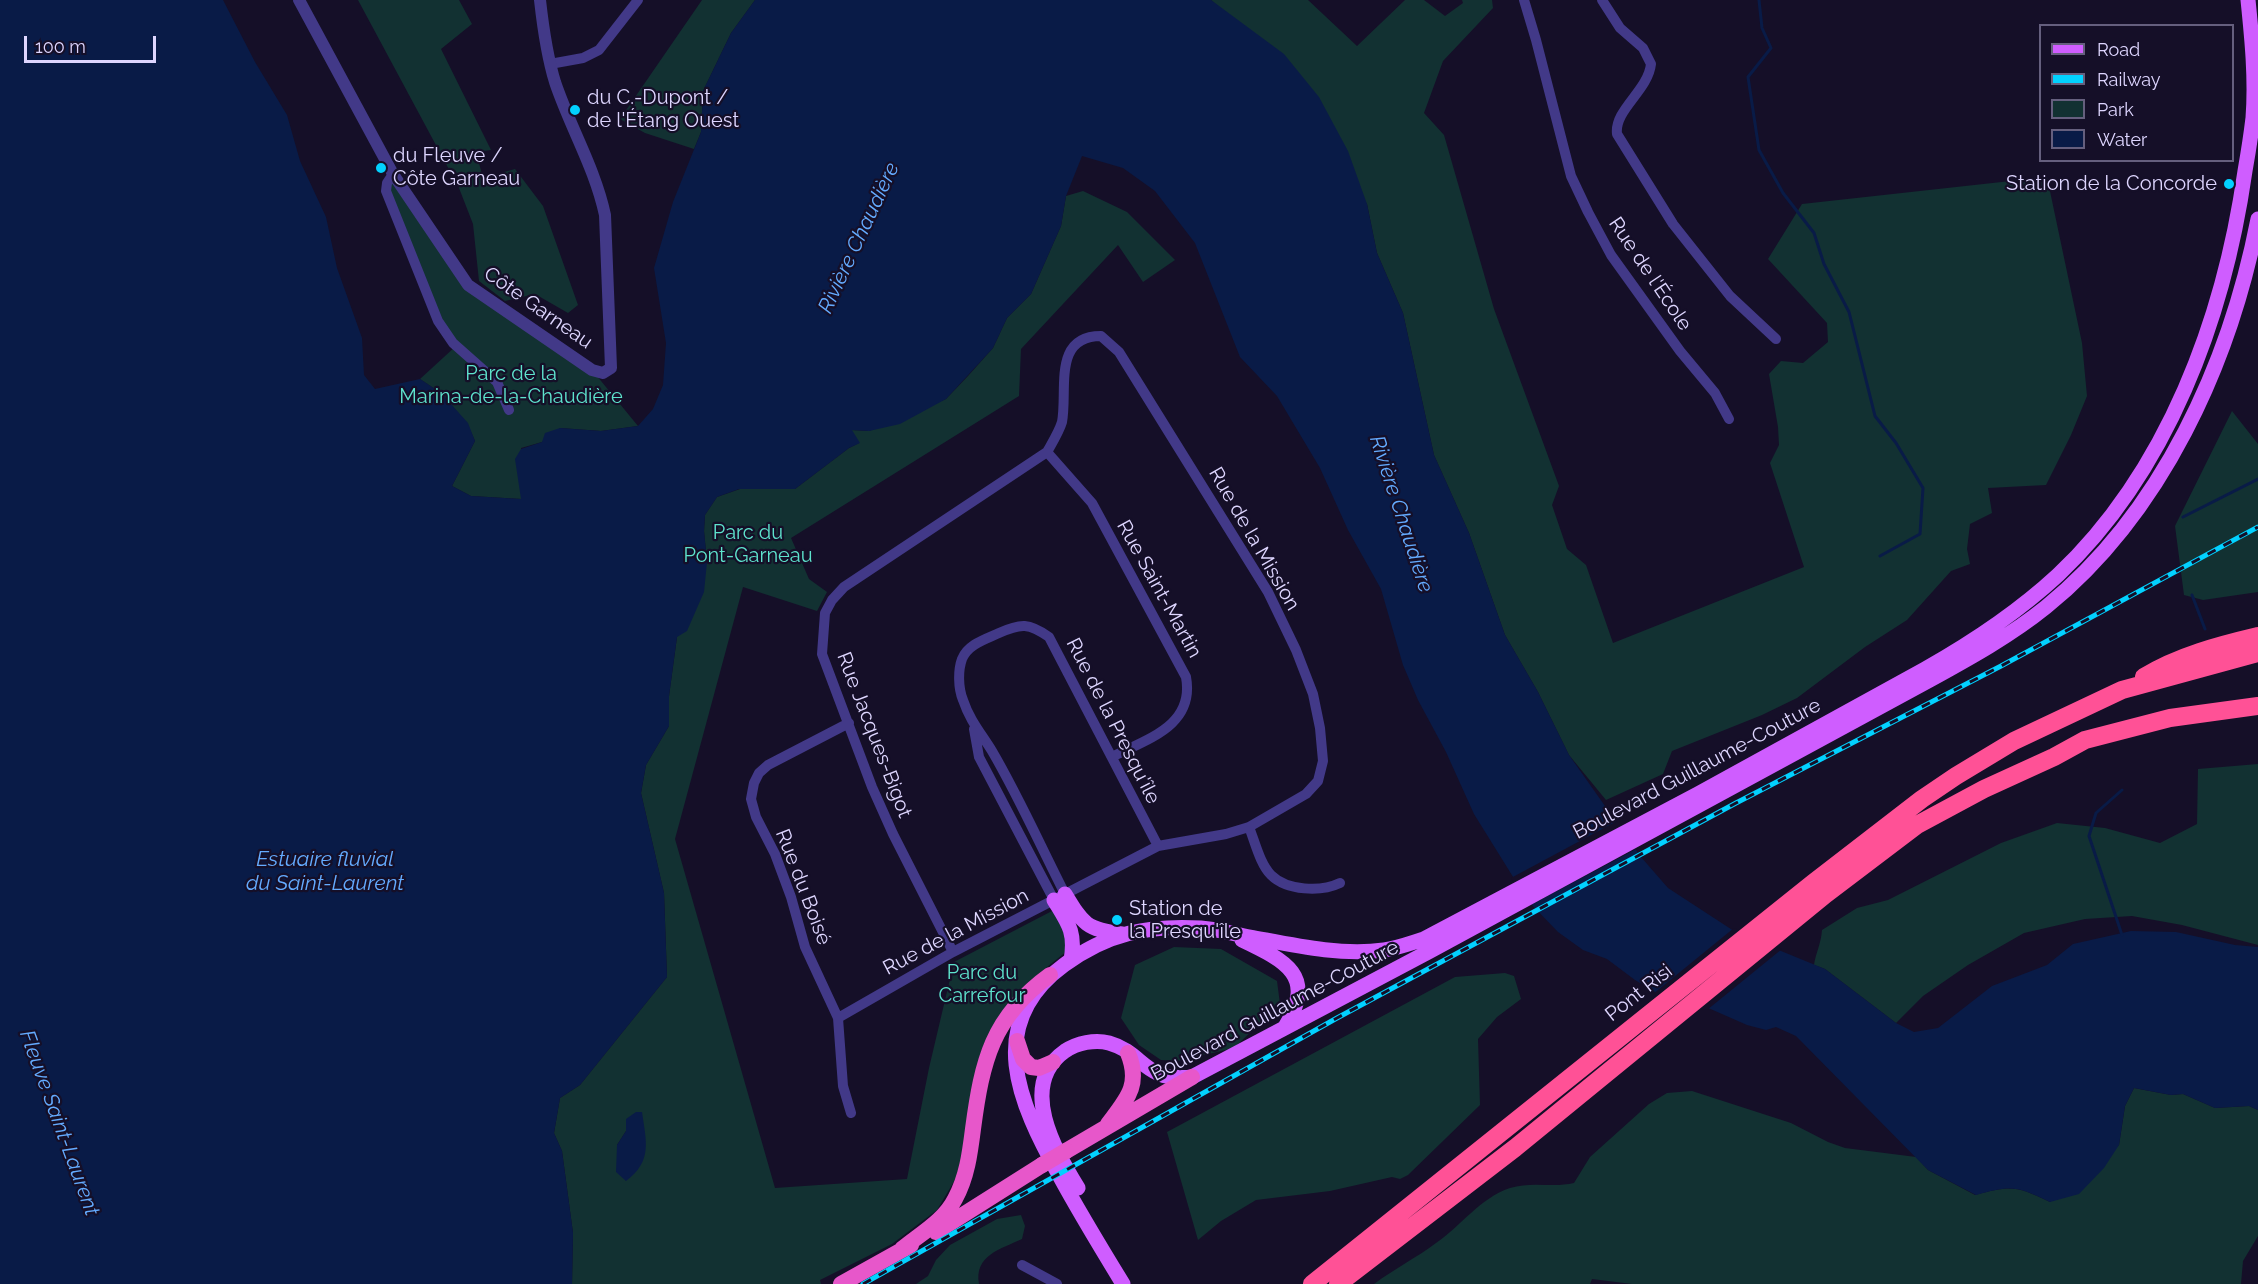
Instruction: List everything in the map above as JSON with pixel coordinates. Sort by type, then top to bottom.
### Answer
[{"type":"highway","points":[[1820,889],[1922,799],[1989,754],[2122,690],[2160,667],[2207,650],[2258,636]]},
{"type":"highway","points":[[2122,690],[2258,653]]},
{"type":"highway","points":[[1820,889],[1917,825],[1984,789],[2054,758],[2085,740],[2132,726],[2181,716],[2258,706]]},
{"type":"highway","points":[[2054,758],[2186,725],[2258,718]]},
{"type":"highway","name":"Pont Risi","points":[[1311,1284],[1494,1137],[1820,889]]},
{"type":"highway","name":"Pont Risi","points":[[1338,1284],[1515,1148],[1820,889]]},
{"type":"highway","name":"Boulevard Guillaume-Couture","points":[[902,1249],[944,1216],[954,1201],[964,1179],[978,1089],[991,1044],[1002,1023],[1017,1003],[1030,989],[1050,975]]},
{"type":"highway","points":[[1017,1041],[1023,1059],[1031,1067],[1039,1068],[1053,1062]]},
{"type":"highway","points":[[1103,1129],[1130,1094],[1134,1082],[1133,1065],[1128,1053]]},
{"type":"highway","name":"Boulevard Guillaume-Couture","points":[[841,1284],[935,1232],[1042,1165],[1192,1077]]},
{"type":"main road","name":"Boulevard Guillaume-Couture","points":[[1701,799],[1993,628],[2059,574],[2130,489],[2183,394],[2221,290],[2256,119],[2248,0]]},
{"type":"main road","name":"Boulevard Guillaume-Couture","points":[[1192,1077],[1284,1029],[1427,945],[1969,659],[2002,639],[2046,607],[2076,579],[2123,528],[2168,462],[2194,417],[2230,328],[2258,219]]},
{"type":"main road","points":[[1060,897],[1082,921],[1093,928],[1122,934]]},
{"type":"main road","points":[[1060,897],[1074,942],[1071,960]]},
{"type":"main road","name":"Boulevard Guillaume-Couture","points":[[1050,975],[1071,960],[1122,934],[1176,927],[1203,928],[1337,951],[1384,950],[1427,945]]},
{"type":"main road","points":[[1229,933],[1282,962],[1294,975],[1299,1000],[1296,1010],[1284,1029]]},
{"type":"main road","points":[[1050,975],[1023,1012],[1015,1064],[1018,1083],[1036,1133],[1123,1284]]},
{"type":"main road","points":[[1134,1284],[1075,1184],[1051,1136],[1043,1115],[1041,1100],[1044,1076],[1053,1062],[1070,1048],[1090,1042],[1108,1042],[1128,1053],[1144,1067],[1160,1075],[1178,1079],[1192,1077]]},
{"type":"street","name":"Côte Garneau","points":[[299,0],[393,174],[468,285],[592,370],[599,373],[608,372],[611,368],[611,357],[605,215],[600,190],[550,64]]},
{"type":"street","points":[[540,0],[550,64],[583,58],[599,50],[638,0]]},
{"type":"street","name":"Rue de l'École","points":[[1524,0],[1571,176],[1611,255],[1680,351],[1715,393],[1729,419]]},
{"type":"street","points":[[1602,0],[1620,28],[1643,48],[1651,64],[1646,82],[1618,121],[1617,134],[1673,224],[1707,269],[1730,296],[1776,339]]},
{"type":"street","points":[[393,174],[387,183],[386,191],[438,321],[453,343],[497,382],[509,410]]},
{"type":"street","name":"Rue de la Mission","points":[[838,1018],[953,952],[1158,846],[1226,834],[1249,827],[1306,794],[1318,781],[1323,761],[1320,728],[1313,694],[1296,650],[1268,592],[1119,352],[1101,336],[1089,336],[1075,343],[1068,353],[1061,424],[1047,452]]},
{"type":"street","name":"Rue Jacques-Bigot","points":[[953,952],[892,834],[872,787],[822,654],[825,613],[832,600],[844,587],[1047,452]]},
{"type":"street","name":"Rue Saint-Martin","points":[[1047,452],[1092,503],[1186,677],[1189,690],[1187,702],[1178,718],[1157,734],[1112,758]]},
{"type":"street","name":"Rue de la Presqu'île","points":[[1060,897],[979,757],[974,726],[961,697],[960,676],[963,658],[972,646],[1013,627],[1023,625],[1034,627],[1049,637],[1158,846]]},
{"type":"street","name":"Rue du Boisé","points":[[849,723],[768,765],[759,773],[754,783],[751,799],[756,817],[775,854],[791,897],[805,947],[838,1018],[843,1086],[851,1113]]},
{"type":"street","points":[[1249,827],[1266,868],[1272,876],[1282,882],[1311,889],[1340,883]]},
{"type":"street","points":[[1022,1265],[1057,1284]]},
{"type":"green space","points":[[358,0],[459,0],[472,24],[441,49],[491,150],[476,152],[483,178],[515,169],[543,206],[578,305],[568,313],[535,294],[505,301],[479,281],[473,224],[459,188]]},
{"type":"green space","points":[[702,0],[755,0],[731,33],[703,91],[701,132],[694,149],[645,133],[620,119]]},
{"type":"green space","points":[[1211,0],[1308,0],[1357,46],[1405,0],[1424,0],[1445,16],[1463,3],[1462,0],[1492,0],[1493,8],[1443,61],[1424,113],[1444,135],[1494,309],[1559,486],[1552,505],[1567,549],[1586,565],[1613,643],[1804,567],[1770,463],[1779,445],[1769,374],[1781,361],[1803,363],[1828,342],[1827,323],[1768,259],[1802,204],[2047,177],[2082,343],[2087,396],[2046,485],[1988,488],[1992,513],[1970,524],[1967,549],[1970,564],[1951,571],[1907,620],[1865,647],[1797,698],[1762,715],[1672,751],[1663,774],[1606,800],[1569,755],[1538,692],[1505,635],[1469,533],[1434,455],[1403,313],[1377,253],[1367,204],[1220,8]]},
{"type":"green space","name":"Parc de la Marina-de-la-Chaudière","points":[[393,174],[468,285],[592,370],[638,426],[601,431],[560,428],[542,442],[521,448],[521,499],[471,496],[452,486],[475,441],[467,423],[441,393],[420,379],[456,346],[438,321],[387,183]]},
{"type":"green space","points":[[1083,191],[1127,212],[1175,260],[1143,282],[1118,245],[1021,349],[1019,396],[791,538],[809,579],[827,592],[817,611],[743,587],[675,839],[775,1188],[907,1179],[929,1068],[954,962],[1052,911],[1061,919],[1066,928],[1067,951],[1026,984],[1009,1005],[959,1173],[937,1210],[892,1244],[820,1280],[821,1284],[572,1284],[573,1233],[562,1151],[554,1133],[560,1098],[580,1085],[667,977],[664,893],[641,793],[646,765],[669,726],[669,696],[677,637],[707,562],[705,515],[717,497],[740,489],[795,489],[859,443],[851,430],[869,431],[946,399],[993,348],[1007,318],[1031,294],[1061,226],[1066,196]],"holes":[[[626,1131],[626,1181],[617,1145]]]},
{"type":"green space","points":[[2232,411],[2258,444],[2258,592],[2203,600],[2184,595],[2175,526]]},
{"type":"green space","points":[[2258,764],[2258,945],[2182,925],[2132,916],[2085,919],[2024,933],[1968,965],[1923,996],[1896,1023],[1825,969],[1814,965],[1822,930],[1857,908],[1888,900],[2001,843],[2057,823],[2105,828],[2160,843],[2197,824],[2198,769]]},
{"type":"green space","points":[[1174,947],[1221,949],[1277,981],[1280,1004],[1234,1048],[1178,1061],[1161,1060],[1139,1045],[1121,1018],[1135,965]]},
{"type":"green space","points":[[1505,973],[1514,976],[1521,999],[1497,1017],[1478,1039],[1480,1105],[1408,1175],[1400,1179],[1392,1177],[1330,1191],[1256,1200],[1221,1221],[1198,1240],[1167,1132],[1455,977]]},
{"type":"green space","points":[[2134,1088],[2171,1095],[2183,1094],[2215,1108],[2249,1106],[2258,1110],[2258,1236],[2243,1261],[2241,1284],[1632,1284],[1592,1279],[1590,1284],[1374,1284],[1436,1243],[1489,1198],[1518,1186],[1574,1183],[1590,1157],[1649,1104],[1667,1093],[1692,1091],[1791,1123],[1845,1148],[1916,1157],[1928,1170],[1975,1195],[2014,1189],[2050,1202],[2119,1145],[2125,1106]]},
{"type":"green space","points":[[1021,1215],[1025,1226],[1022,1239],[998,1250],[985,1260],[979,1274],[979,1284],[916,1284],[928,1276],[936,1260],[950,1245],[997,1219]]},
{"type":"water","name":"Estuaire fluvial du Saint-Laurent","points":[[0,0],[223,0],[255,62],[287,115],[300,161],[326,217],[337,268],[362,338],[364,375],[375,389],[420,379],[441,393],[468,423],[475,441],[452,486],[471,496],[521,499],[515,459],[521,449],[542,442],[545,433],[560,428],[601,431],[638,426],[653,409],[663,385],[666,343],[654,268],[673,202],[701,132],[703,91],[731,33],[755,0],[1211,0],[1284,54],[1319,97],[1348,151],[1367,204],[1377,253],[1403,313],[1434,455],[1469,533],[1505,635],[1538,692],[1569,755],[1641,857],[1668,888],[1737,933],[1825,969],[1896,1023],[1914,1032],[1938,1028],[1992,986],[2047,965],[2073,944],[2131,931],[2176,932],[2235,945],[2258,947],[2258,1110],[2249,1106],[2215,1108],[2183,1094],[2171,1095],[2134,1088],[2125,1106],[2119,1145],[2104,1168],[2079,1194],[2050,1202],[2014,1189],[1976,1195],[1928,1170],[1796,1036],[1776,1027],[1766,1030],[1747,1025],[1706,1007],[1662,996],[1607,959],[1583,950],[1558,932],[1528,901],[1474,814],[1403,665],[1381,589],[1348,530],[1320,468],[1277,396],[1240,357],[1195,243],[1155,191],[1123,168],[1082,156],[1066,196],[1061,226],[1031,294],[1007,318],[993,348],[946,399],[900,424],[869,431],[852,430],[860,443],[849,448],[795,489],[739,489],[717,497],[705,515],[707,562],[704,592],[687,631],[677,637],[669,696],[669,726],[646,765],[641,793],[664,893],[667,977],[580,1085],[560,1098],[554,1133],[562,1151],[573,1233],[572,1284],[0,1284]]},
{"type":"water","points":[[636,1112],[642,1112],[646,1150],[640,1166],[626,1181],[616,1172],[617,1145],[626,1131],[626,1119]]},
{"type":"pier","points":[[1619,820],[1638,848],[1529,906],[1511,878]]},
{"type":"pier","points":[[1734,928],[1782,949],[1707,1010],[1684,1006],[1653,994]]},
{"type":"waterway","points":[[1759,0],[1762,28],[1771,48],[1748,77],[1759,150],[1783,193],[1814,233],[1824,264],[1849,312],[1875,416],[1896,443],[1923,488],[1920,534],[1880,556]]},
{"type":"waterway","points":[[2183,517],[2258,479]]},
{"type":"waterway","points":[[2192,595],[2205,629]]},
{"type":"waterway","points":[[2122,790],[2096,813],[2089,836],[2122,935]]},
{"type":"railway","points":[[863,1284],[1337,1018],[1736,803],[2001,666],[2258,527]]},
{"type":"place","name":"du C.-Dupont / de l'Étang Ouest","points":[[575,110]]},
{"type":"place","name":"du Fleuve / Côte Garneau","points":[[381,168]]},
{"type":"place","name":"Station de la Concorde","points":[[2229,184]]},
{"type":"place","name":"Station de la Presqu'île","points":[[1117,920]]},
{"type":"water label","name":"Rivière Chaudière","points":[[859,238]]},
{"type":"water label","name":"Rivière Chaudière","points":[[1401,514]]},
{"type":"water label","name":"Fleuve Saint-Laurent","points":[[59,1123]]},
{"type":"park label","name":"Parc du Pont-Garneau","points":[[748,544]]},
{"type":"park label","name":"Parc du Carrefour","points":[[982,984]]}]
